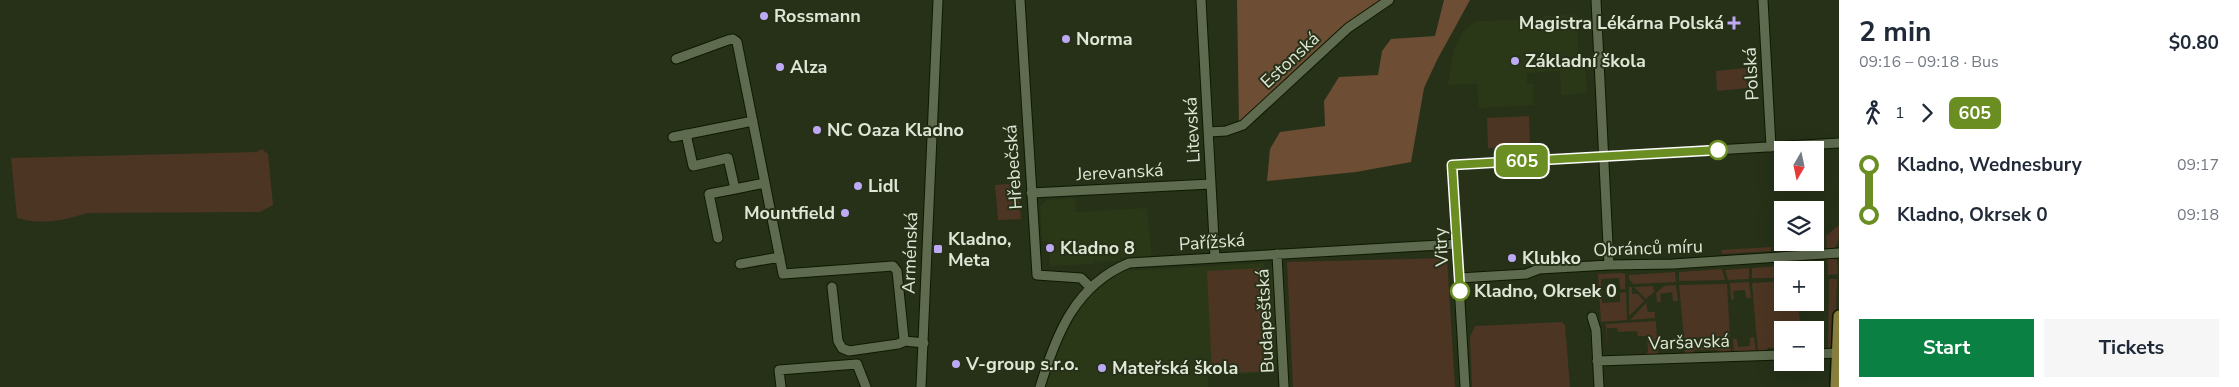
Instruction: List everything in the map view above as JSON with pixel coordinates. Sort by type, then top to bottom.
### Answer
[{"type":"main road","points":[[1836,387],[1839,316]]},
{"type":"street","name":"Arménská","points":[[921,387],[934,53],[938,0]]},
{"type":"street","name":"Hřebečská","points":[[1020,0],[1037,275],[1081,278],[1090,287]]},
{"type":"street","name":"Litevská","points":[[1201,0],[1215,258]]},
{"type":"street","name":"Estonská","points":[[1208,132],[1226,131],[1243,125],[1348,28],[1389,0]]},
{"type":"street","points":[[1596,0],[1609,265]]},
{"type":"street","name":"Polská","points":[[1763,0],[1771,147]]},
{"type":"street","points":[[676,59],[728,40],[733,39],[737,42],[783,274],[893,266],[897,271],[905,342]]},
{"type":"street","points":[[673,137],[752,121]]},
{"type":"street","points":[[686,134],[693,166],[728,158],[735,189]]},
{"type":"street","points":[[1604,155],[1839,143]]},
{"type":"street","name":"Vitry","points":[[1465,387],[1452,165],[1604,155]]},
{"type":"street","points":[[718,238],[709,194],[765,183]]},
{"type":"street","name":"Jerevanská","points":[[1031,193],[1211,184]]},
{"type":"street","name":"Pařížská","points":[[1040,387],[1051,349],[1071,313],[1090,287],[1111,271],[1129,264],[1457,244]]},
{"type":"street","name":"Budapešťská","points":[[1278,254],[1284,387]]},
{"type":"street","name":"Obránců míru","points":[[1459,278],[1526,274],[1539,270],[1609,265],[1673,264],[1839,254]]},
{"type":"street","points":[[740,264],[780,257]]},
{"type":"street","points":[[832,287],[838,341],[842,348],[849,351],[905,342],[924,343]]},
{"type":"street","points":[[1592,317],[1596,330],[1599,387]]},
{"type":"street","points":[[1824,354],[1837,353]]},
{"type":"street","name":"Varšavská","points":[[1597,361],[1774,355]]},
{"type":"street","points":[[781,387],[779,370],[857,364],[866,387]]},
{"type":"shaded area","points":[[1237,0],[1384,0],[1239,125]]},
{"type":"shaded area","points":[[1444,0],[1470,0],[1424,88],[1411,162],[1356,172],[1267,181],[1270,149],[1280,132],[1325,126],[1324,101],[1339,77],[1378,75],[1382,51],[1391,39],[1435,36]]},
{"type":"shaded area","name":"Základní škola","points":[[1577,14],[1579,64],[1568,65],[1569,70],[1585,69],[1587,93],[1561,95],[1560,71],[1527,73],[1527,84],[1533,84],[1533,105],[1479,108],[1477,84],[1448,85],[1454,49],[1463,32],[1470,25],[1478,21],[1543,19],[1543,16]]},
{"type":"shaded area","points":[[1746,68],[1747,88],[1717,91],[1716,71]]},
{"type":"shaded area","points":[[1529,116],[1530,146],[1488,148],[1487,118]]},
{"type":"shaded area","points":[[262,149],[268,154],[273,205],[260,212],[87,213],[61,220],[43,222],[17,218],[11,158],[257,152]]},
{"type":"shaded area","points":[[1018,183],[1021,219],[998,220],[995,185]]},
{"type":"shaded area","points":[[1075,198],[1076,212],[1147,208],[1152,257],[1120,258],[1120,261],[1094,262],[1094,264],[1050,266],[1048,241],[1042,241],[1040,206],[1047,200]]},
{"type":"shaded area","points":[[1839,226],[1838,243],[1827,252],[1826,236]]},
{"type":"shaded area","points":[[1771,247],[1771,251],[1722,254],[1721,250]]},
{"type":"shaded area","points":[[1827,256],[1837,260],[1838,274],[1828,275]]},
{"type":"shaded area","points":[[1447,258],[1455,387],[1293,387],[1287,262]]},
{"type":"shaded area","points":[[1264,263],[1265,268],[1274,267],[1279,367],[1272,368],[1272,372],[1208,376],[1208,387],[1044,387],[1062,335],[1083,304],[1103,281],[1121,271]]},
{"type":"shaded area","points":[[1774,266],[1774,278],[1752,278],[1752,268]]},
{"type":"shaded area","points":[[1263,268],[1268,371],[1212,374],[1207,271]]},
{"type":"shaded area","points":[[1749,268],[1749,279],[1728,280],[1725,270]]},
{"type":"shaded area","points":[[1722,269],[1725,280],[1679,281],[1679,272]]},
{"type":"shaded area","points":[[1675,272],[1676,282],[1633,284],[1629,279],[1629,275]]},
{"type":"shaded area","points":[[1598,274],[1625,274],[1625,289],[1620,289],[1619,278],[1601,279],[1602,303],[1620,302],[1620,293],[1626,292],[1627,320],[1601,322]]},
{"type":"shaded area","points":[[1829,279],[1837,279],[1835,338],[1833,344],[1828,349]]},
{"type":"shaded area","points":[[1749,282],[1751,298],[1746,298],[1745,290],[1733,291],[1734,299],[1731,300],[1730,283]]},
{"type":"shaded area","points":[[1774,282],[1774,311],[1799,311],[1800,321],[1774,321],[1774,348],[1768,348],[1764,353],[1758,353],[1752,283]]},
{"type":"shaded area","points":[[1727,284],[1730,337],[1684,338],[1679,285]]},
{"type":"shaded area","points":[[1676,285],[1678,301],[1673,301],[1672,292],[1660,294],[1661,302],[1657,302],[1656,293],[1664,286]]},
{"type":"shaded area","points":[[1653,286],[1654,292],[1646,299],[1634,287]]},
{"type":"shaded area","points":[[1629,287],[1632,287],[1632,294],[1638,294],[1644,301],[1629,316]]},
{"type":"shaded area","points":[[1646,303],[1648,312],[1655,312],[1655,318],[1630,320]]},
{"type":"shaded area","points":[[1656,321],[1658,356],[1654,356],[1654,354],[1643,356],[1648,352],[1647,336],[1638,336],[1637,331],[1618,332],[1617,328],[1607,328],[1607,350],[1606,324]]},
{"type":"shaded area","points":[[1562,322],[1565,325],[1570,387],[1472,387],[1470,337],[1475,326]]},
{"type":"shaded area","points":[[1754,337],[1756,353],[1734,354],[1733,339],[1737,339],[1738,347],[1750,346],[1750,338]]},
{"type":"shaded area","points":[[1730,339],[1731,354],[1724,352],[1722,354],[1717,350],[1695,350],[1691,355],[1685,355],[1684,340]]},
{"type":"bus line","name":"605","points":[[1460,291],[1452,165],[1718,150]]},
{"type":"place","name":"Rossmann","points":[[764,16]]},
{"type":"place","name":"Magistra Lékárna Polská","points":[[1734,23]]},
{"type":"place","name":"Norma","points":[[1066,39]]},
{"type":"place","name":"Základní škola","points":[[1515,61]]},
{"type":"place","name":"Alza","points":[[780,67]]},
{"type":"place","name":"NC Oaza Kladno","points":[[817,130]]},
{"type":"place","name":"Lidl","points":[[858,186]]},
{"type":"place","name":"Mountfield","points":[[845,213]]},
{"type":"place","name":"Kladno 8","points":[[1050,248]]},
{"type":"place","name":"Kladno, Meta","points":[[938,249]]},
{"type":"place","name":"Klubko","points":[[1512,258]]},
{"type":"place","name":"Kladno, Okrsek 0","points":[[1460,291]]},
{"type":"place","name":"V-group s.r.o.","points":[[956,364]]},
{"type":"place","name":"Mateřská škola","points":[[1102,368]]}]
